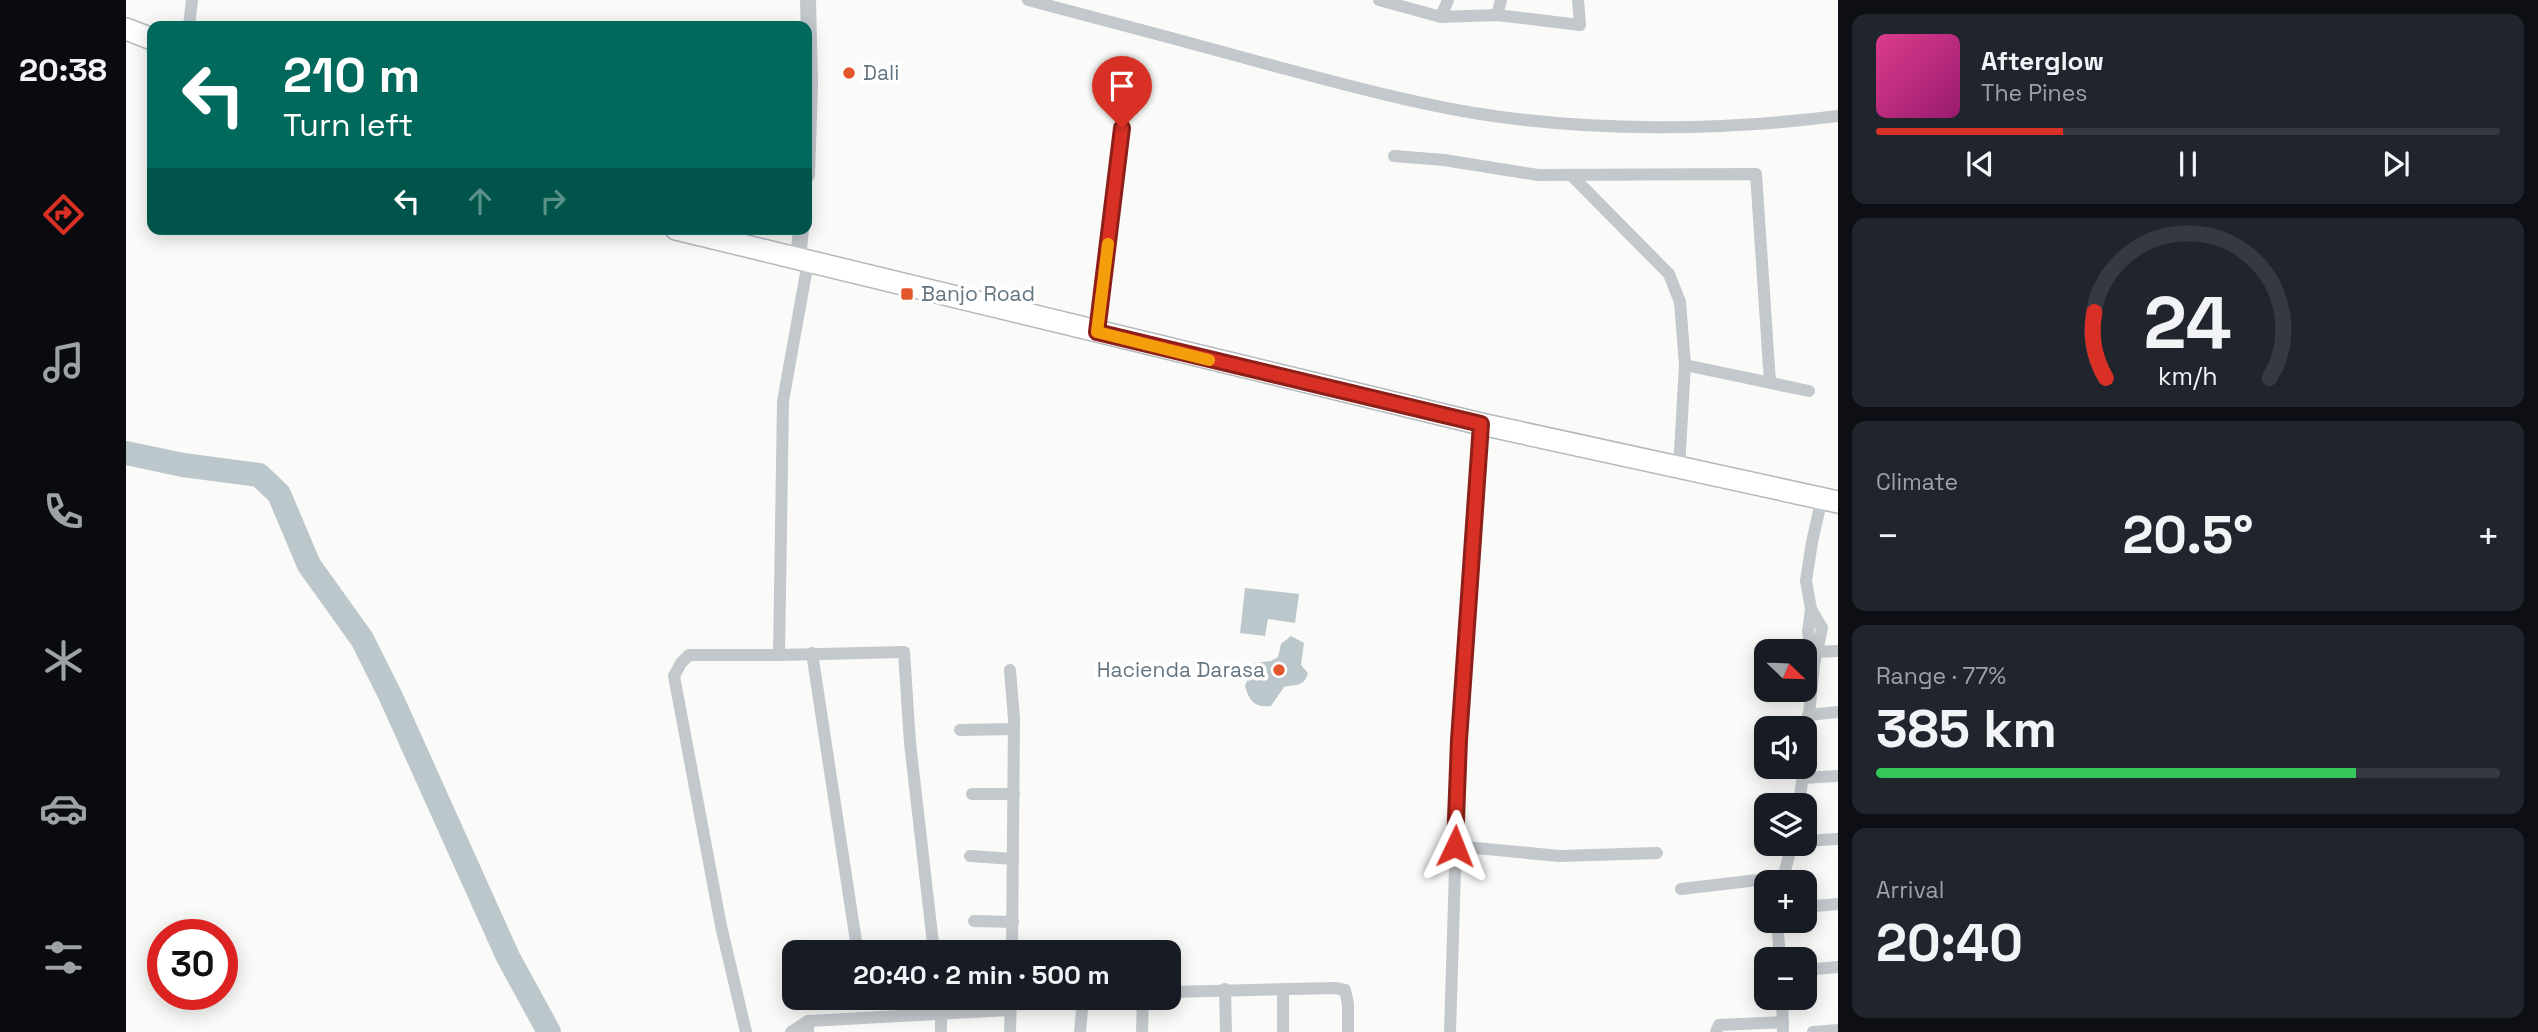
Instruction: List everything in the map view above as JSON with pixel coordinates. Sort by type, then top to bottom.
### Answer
[{"type":"highway","points":[[126,29],[147,37]]},
{"type":"highway","points":[[700,235],[1481,424],[1830,500]]},
{"type":"street","points":[[190,21],[192,0]]},
{"type":"street","points":[[808,0],[808,21]]},
{"type":"street","points":[[1028,0],[1373,92],[1475,113],[1580,124],[1713,128],[1779,124],[1838,116]]},
{"type":"street","points":[[1441,17],[1448,0]]},
{"type":"street","points":[[1497,15],[1501,0]]},
{"type":"street","points":[[1388,1],[1441,17],[1497,15],[1580,25],[1578,0]]},
{"type":"street","points":[[1097,332],[1122,128]]},
{"type":"street","points":[[1394,156],[1444,160],[1538,175],[1756,174],[1770,382]]},
{"type":"street","points":[[1572,176],[1669,274],[1680,302],[1685,365],[1679,468]]},
{"type":"street","points":[[779,655],[783,401],[803,261],[801,235]]},
{"type":"street","points":[[1685,365],[1809,391]]},
{"type":"street","points":[[1450,1032],[1459,740],[1481,424]]},
{"type":"street","points":[[1810,639],[1811,609],[1806,581],[1830,500]]},
{"type":"street","points":[[1817,655],[1838,651]]},
{"type":"street","points":[[746,1032],[721,926],[674,676],[689,655],[904,652],[910,743],[933,940]]},
{"type":"street","points":[[812,653],[856,940]]},
{"type":"street","points":[[1010,670],[1014,729],[1012,940]]},
{"type":"street","points":[[1809,702],[1808,715],[1838,712]]},
{"type":"street","points":[[960,730],[1014,729]]},
{"type":"street","points":[[1817,772],[1838,776]]},
{"type":"street","points":[[972,794],[1014,794]]},
{"type":"street","points":[[1817,840],[1838,839]]},
{"type":"street","points":[[1455,846],[1559,856],[1657,853]]},
{"type":"street","points":[[970,856],[1013,859]]},
{"type":"street","points":[[1681,889],[1754,882]]},
{"type":"street","points":[[1817,906],[1838,904]]},
{"type":"street","points":[[974,921],[1013,922]]},
{"type":"street","points":[[1817,969],[1838,967]]},
{"type":"street","points":[[1225,989],[1226,1032]]},
{"type":"street","points":[[1283,989],[1283,1032]]},
{"type":"street","points":[[1181,991],[1345,990],[1349,1004],[1348,1032]]},
{"type":"street","points":[[791,1032],[808,1027],[958,1010]]},
{"type":"street","points":[[1010,1010],[1010,1032]]},
{"type":"street","points":[[1080,1032],[1082,1010]]},
{"type":"street","points":[[1142,1032],[1143,1010]]},
{"type":"street","points":[[941,1012],[941,1032]]},
{"type":"street","points":[[1716,1032],[1719,1025],[1783,1027]]},
{"type":"street","points":[[1813,1032],[1838,1030]]},
{"type":"shaded area","name":"Hacienda Darasa","points":[[1245,588],[1299,594],[1295,623],[1268,619],[1265,636],[1240,633]]},
{"type":"shaded area","name":"Hacienda Darasa","points":[[1291,636],[1304,643],[1301,665],[1308,673],[1299,684],[1284,687],[1271,706],[1257,705],[1248,696],[1245,686],[1254,663],[1271,661],[1278,657],[1281,644]]},
{"type":"waterway","points":[[126,453],[183,465],[259,475],[279,494],[309,565],[362,639],[391,697],[508,957],[549,1032]]},
{"type":"slow traffic","points":[[1108,244],[1097,332],[1209,360]]},
{"type":"place","name":"Dali","points":[[849,73]]},
{"type":"place","name":"Banjo Road","points":[[907,294]]},
{"type":"place","name":"Hacienda Darasa","points":[[1279,670]]},
{"type":"route","points":[[1122,128],[1097,332],[1481,424],[1459,740],[1455,846]]}]
